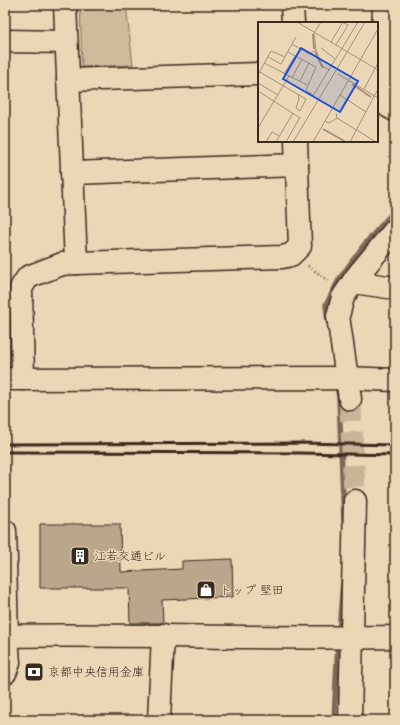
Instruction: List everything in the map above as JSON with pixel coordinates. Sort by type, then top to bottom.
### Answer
[{"type":"street","points":[[65,5],[76,263]]},
{"type":"street","points":[[292,5],[293,22]]},
{"type":"street","points":[[384,5],[383,35],[389,106],[395,110]]},
{"type":"street","points":[[5,41],[66,42]]},
{"type":"street","points":[[68,80],[258,74]]},
{"type":"street","points":[[296,142],[300,246],[291,255],[282,257],[62,264],[28,277],[21,288],[17,379],[338,378],[395,380]]},
{"type":"street","points":[[72,173],[297,165]]},
{"type":"street","points":[[350,399],[338,378],[338,316],[343,297],[353,282],[395,230]]},
{"type":"street","points":[[353,282],[395,288]]},
{"type":"street","points":[[350,720],[343,637],[355,501]]},
{"type":"street","points":[[5,531],[6,636],[9,663],[5,673]]},
{"type":"street","points":[[159,720],[163,635]]},
{"type":"street","points":[[6,636],[163,635],[395,637]]},
{"type":"path","points":[[291,255],[331,282]]},
{"type":"shaded area","points":[[80,5],[126,5],[133,65],[82,67]]},
{"type":"building","points":[[40,524],[120,524],[121,572],[182,569],[182,561],[232,559],[233,597],[162,600],[163,623],[130,623],[129,588],[40,588]]},
{"type":"waterway","points":[[328,322],[326,305],[340,278],[364,245],[395,210]]},
{"type":"waterway","points":[[336,382],[339,397],[344,523]]},
{"type":"waterway","points":[[339,633],[343,580]]},
{"type":"waterway","points":[[334,720],[338,642]]},
{"type":"tunnel","points":[[350,399],[355,501]]},
{"type":"railway","points":[[5,444],[301,443],[395,445]]},
{"type":"railway","points":[[5,452],[300,453],[395,455]]},
{"type":"place","name":"江若交通ビル","points":[[80,556]]},
{"type":"place","name":"トップ 堅田","points":[[206,590]]},
{"type":"place","name":"京都中央信用金庫","points":[[34,672]]}]
